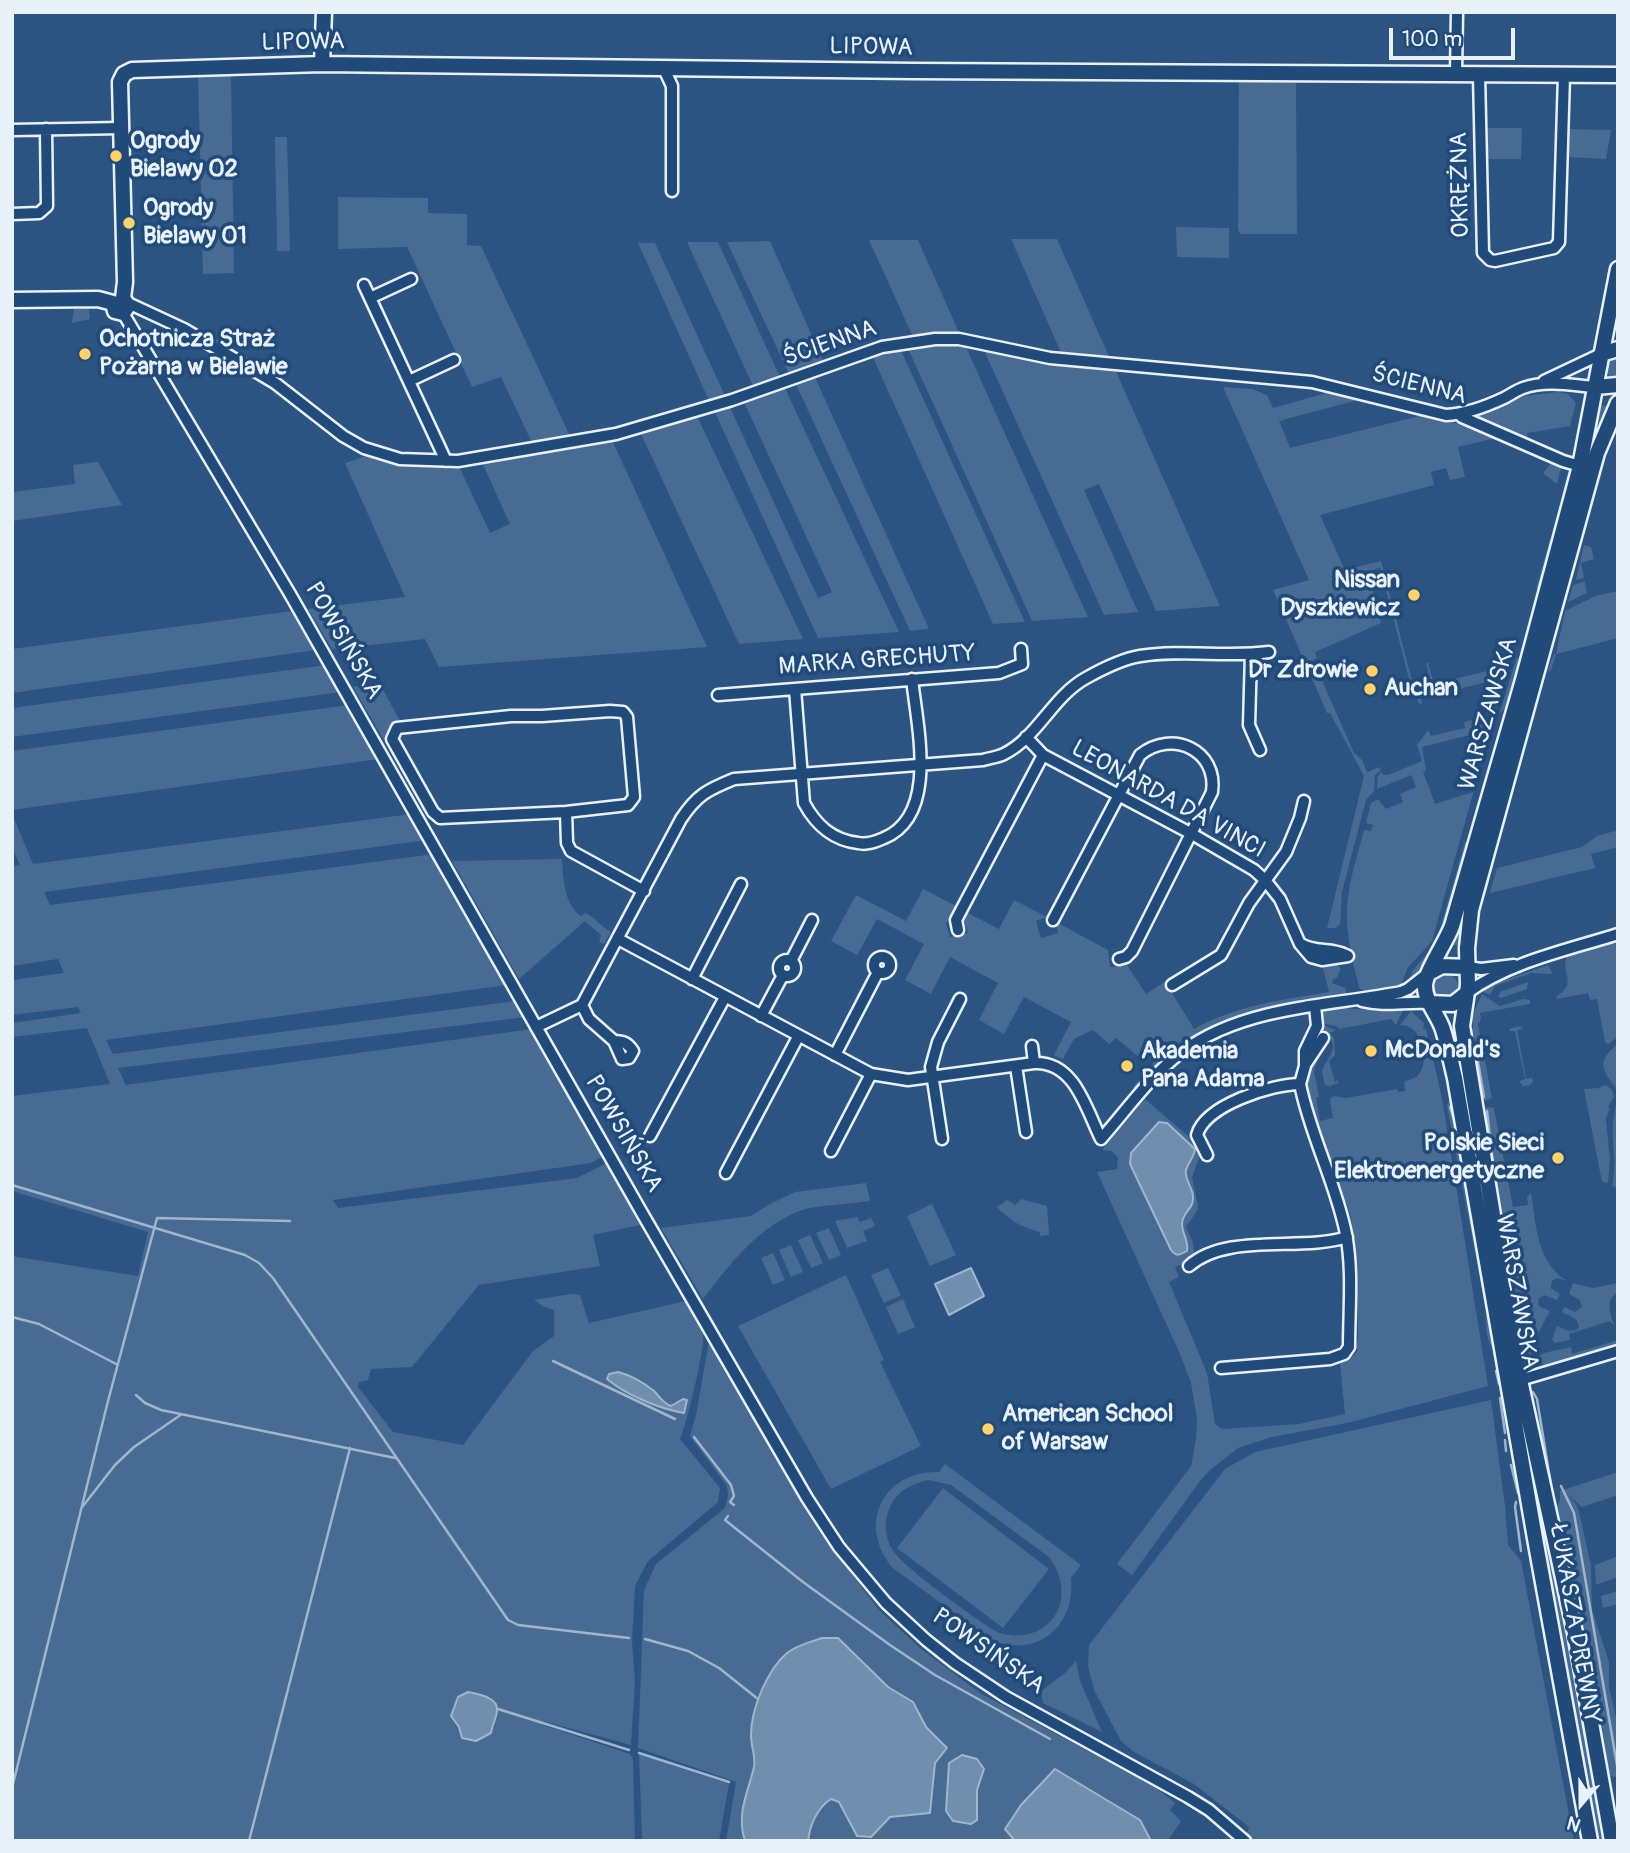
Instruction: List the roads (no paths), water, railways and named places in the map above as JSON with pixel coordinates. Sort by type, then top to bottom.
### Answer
[{"type":"main road","points":[[322,64],[324,12]]},
{"type":"main road","name":"LIPOWA","points":[[122,128],[120,82],[124,74],[149,69],[322,64],[1618,75]]},
{"type":"main road","points":[[12,300],[98,299],[122,304],[125,282],[122,128]]},
{"type":"main road","points":[[1618,269],[1601,354],[1618,349]]},
{"type":"main road","name":"WARSZAWSKA","points":[[1429,973],[1452,926],[1526,668],[1580,466],[1601,354]]},
{"type":"main road","points":[[1595,387],[1618,386]]},
{"type":"main road","name":"WARSZAWSKA","points":[[1468,967],[1467,935],[1471,911],[1597,453],[1618,403]]},
{"type":"main road","points":[[1442,966],[1468,967],[1467,993],[1453,1004],[1430,1003],[1425,985],[1429,973],[1442,966]]},
{"type":"main road","name":"WARSZAWSKA","points":[[1467,993],[1463,1017],[1464,1037],[1520,1380],[1545,1493]]},
{"type":"main road","name":"WARSZAWSKA","points":[[1430,1003],[1443,1027],[1455,1078],[1529,1498]]},
{"type":"main road","name":"ŁUKASZA DREWNY","points":[[1545,1493],[1575,1633],[1612,1841]]},
{"type":"main road","name":"ŁUKASZA DREWNY","points":[[1529,1498],[1590,1841]]},
{"type":"street","points":[[1456,74],[1457,12]]},
{"type":"street","points":[[664,69],[672,86],[672,191]]},
{"type":"street","name":"OKRĘŻNA","points":[[1479,75],[1483,253],[1486,258],[1495,261],[1554,248],[1559,242],[1564,75]]},
{"type":"street","points":[[12,130],[122,128]]},
{"type":"street","points":[[12,214],[39,214],[47,206],[46,129]]},
{"type":"street","points":[[370,298],[411,279]]},
{"type":"street","points":[[364,285],[446,461]]},
{"type":"street","name":"ŚCIENNA","points":[[122,304],[184,329],[275,383],[343,436],[364,448],[400,459],[458,461],[616,434],[732,400],[882,347],[935,339],[970,341],[1050,358],[1312,382],[1446,415],[1459,414],[1563,461],[1580,466]]},
{"type":"street","name":"POWSIŃSKA","points":[[122,304],[807,1498],[831,1535],[861,1574],[911,1627],[973,1676],[1014,1702],[1188,1797],[1241,1838]]},
{"type":"street","points":[[1537,385],[1601,354]]},
{"type":"street","points":[[409,382],[454,360]]},
{"type":"street","points":[[1459,414],[1522,388],[1537,385],[1554,383],[1595,387]]},
{"type":"street","name":"MARKA GRECHUTY","points":[[718,695],[999,673],[1022,664],[1021,649]]},
{"type":"street","points":[[536,1027],[582,1005],[681,819],[705,791],[734,779],[983,760],[1004,754],[1026,737],[1075,686],[1111,665],[1140,656],[1269,652]]},
{"type":"street","points":[[1251,654],[1248,725],[1260,750]]},
{"type":"street","points":[[795,689],[804,803],[817,823],[830,835],[841,840],[866,844],[894,834],[905,824],[919,794],[920,765],[912,679]]},
{"type":"street","points":[[623,712],[627,717],[634,797],[628,805],[566,812],[440,818],[433,812],[394,746],[394,732],[397,728],[481,718],[623,712]]},
{"type":"street","name":"LEONARDA DA VINCI","points":[[1026,737],[1043,755],[1240,860],[1265,880],[1280,899],[1300,944]]},
{"type":"street","points":[[1054,920],[1140,755],[1150,747],[1176,743],[1190,748],[1209,764],[1214,779],[1212,792],[1132,951],[1119,959]]},
{"type":"street","points":[[958,930],[956,920],[1043,755]]},
{"type":"street","points":[[1172,985],[1222,955],[1249,903],[1286,852],[1304,801]]},
{"type":"street","points":[[566,812],[567,844],[570,851],[644,891]]},
{"type":"street","points":[[692,979],[741,884]]},
{"type":"street","points":[[761,1016],[783,975],[793,973],[795,967],[791,961],[813,920]]},
{"type":"street","points":[[1467,993],[1483,981],[1529,963],[1618,934]]},
{"type":"street","points":[[618,939],[872,1074],[897,1079],[933,1077],[1034,1063],[1051,1065],[1067,1075],[1079,1093],[1101,1139],[1171,1061],[1203,1038],[1246,1019],[1408,989],[1429,973]]},
{"type":"street","points":[[1468,967],[1481,969],[1529,963]]},
{"type":"street","points":[[835,1055],[878,972]]},
{"type":"street","points":[[650,1136],[724,996]]},
{"type":"street","points":[[942,1139],[931,1067],[938,1042],[960,999]]},
{"type":"street","points":[[1358,1000],[1374,1004],[1411,1001],[1430,1003]]},
{"type":"street","points":[[582,1005],[589,1019],[614,1041]]},
{"type":"street","points":[[1305,1066],[1304,1051],[1317,1026],[1315,1006]]},
{"type":"street","points":[[726,1173],[798,1037]]},
{"type":"street","points":[[1221,1368],[1338,1358],[1348,1351],[1350,1277],[1346,1237],[1300,1084],[1305,1066],[1323,1038]]},
{"type":"street","points":[[1032,1046],[1034,1063]]},
{"type":"street","points":[[1016,1066],[1026,1132]]},
{"type":"street","points":[[831,1151],[872,1074]]},
{"type":"street","points":[[1207,1155],[1198,1135],[1202,1124],[1251,1093],[1286,1084],[1300,1084]]},
{"type":"street","points":[[1189,1266],[1198,1258],[1237,1247],[1323,1242],[1346,1237]]},
{"type":"street","points":[[1520,1380],[1618,1351]]},
{"type":"waterway","points":[[1476,1050],[1484,1097]]},
{"type":"waterway","points":[[1450,1107],[1475,1235]]},
{"type":"waterway","points":[[1487,1111],[1497,1198],[1515,1287]]},
{"type":"waterway","points":[[12,1185],[245,1255],[259,1263],[273,1278],[508,1620],[518,1625],[629,1638]]},
{"type":"waterway","points":[[12,1788],[108,1401],[157,1218],[290,1221]]},
{"type":"waterway","points":[[12,1317],[39,1324],[118,1365]]},
{"type":"waterway","points":[[1525,1328],[1528,1352]]},
{"type":"waterway","points":[[553,1361],[675,1419]]},
{"type":"waterway","points":[[1496,1371],[1499,1384]]},
{"type":"waterway","points":[[1533,1392],[1537,1399],[1551,1485]]},
{"type":"waterway","points":[[136,1395],[145,1403],[161,1410],[395,1458]]},
{"type":"waterway","points":[[1500,1398],[1505,1433]]},
{"type":"waterway","points":[[83,1506],[115,1465],[134,1447],[182,1414]]},
{"type":"waterway","points":[[694,1437],[731,1485],[734,1496],[730,1502],[734,1505]]},
{"type":"waterway","points":[[1505,1440],[1506,1451]]},
{"type":"waterway","points":[[249,1841],[350,1448]]},
{"type":"waterway","points":[[1511,1465],[1518,1493]]},
{"type":"waterway","points":[[1561,1486],[1574,1513],[1618,1771]]},
{"type":"waterway","points":[[1516,1502],[1521,1551]]},
{"type":"waterway","points":[[728,1516],[725,1520],[803,1582],[890,1645],[935,1675],[1050,1739]]},
{"type":"waterway","points":[[645,1639],[688,1651],[719,1668],[758,1699]]},
{"type":"waterway","points":[[498,1709],[629,1750]]},
{"type":"waterway","points":[[639,1753],[729,1782]]},
{"type":"place","name":"Ogrody Bielawy 02","points":[[116,156]]},
{"type":"place","name":"Ogrody Bielawy 01","points":[[129,223]]},
{"type":"place","name":"Ochotnicza Straż Pożarna w Bielawie","points":[[85,354]]},
{"type":"place","name":"Nissan Dyszkiewicz","points":[[1414,595]]},
{"type":"place","name":"Dr Zdrowie","points":[[1372,671]]},
{"type":"place","name":"Auchan","points":[[1370,689]]},
{"type":"place","name":"McDonald's","points":[[1371,1051]]},
{"type":"place","name":"Akademia Pana Adama","points":[[1127,1066]]},
{"type":"place","name":"Polskie Sieci Elektroenergetyczne","points":[[1558,1158]]},
{"type":"place","name":"American School of Warsaw","points":[[988,1429]]}]
